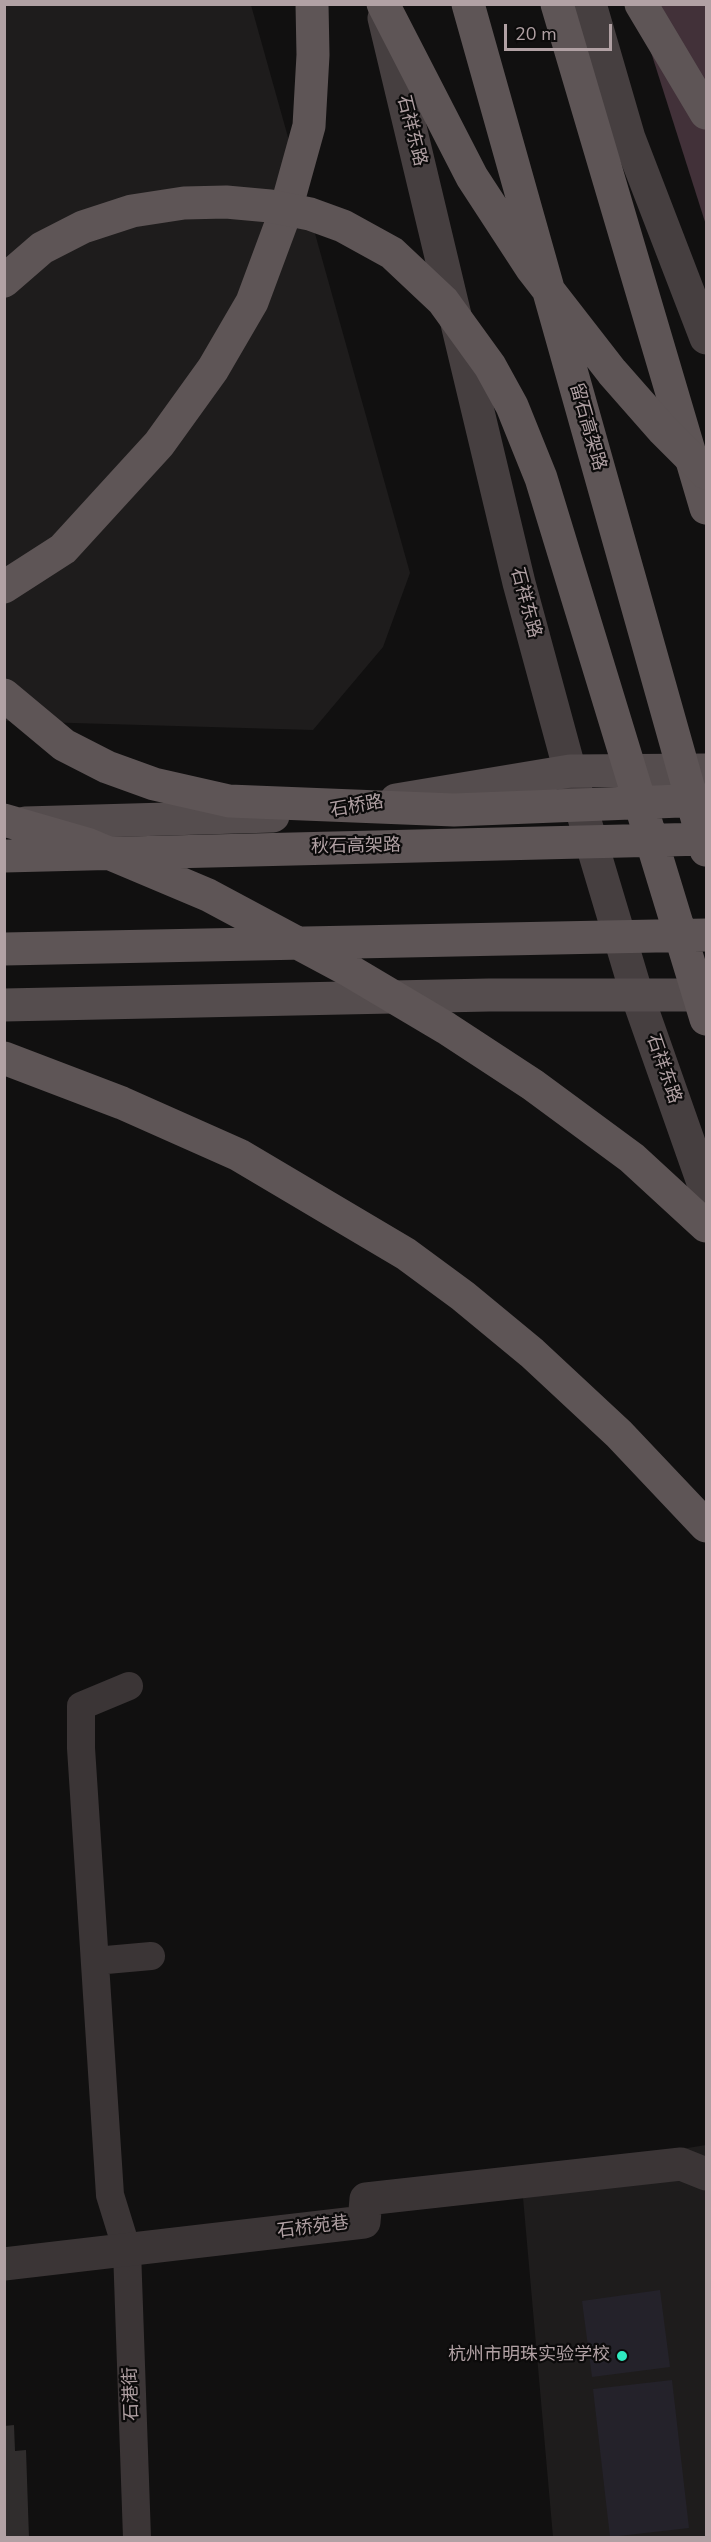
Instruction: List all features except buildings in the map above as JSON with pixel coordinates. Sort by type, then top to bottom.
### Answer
[{"type":"highway","points":[[4,587],[63,549],[159,444],[213,369],[252,302],[284,216],[309,126],[313,55],[312,4]]},
{"type":"highway","points":[[382,4],[472,177],[532,269],[612,372],[663,430],[706,473]]},
{"type":"highway","name":"留石高架路","points":[[468,4],[706,850]]},
{"type":"highway","points":[[557,4],[706,508]]},
{"type":"highway","points":[[641,4],[706,113]]},
{"type":"highway","points":[[4,281],[42,248],[83,227],[132,211],[184,203],[226,202],[270,206],[310,214],[343,226],[392,253],[443,301],[472,339],[501,386],[512,406],[541,478],[706,1020]]},
{"type":"highway","points":[[4,695],[64,745],[107,767],[154,784],[229,801],[454,810],[706,800]]},
{"type":"highway","points":[[4,822],[87,844],[208,895],[350,971],[446,1028],[533,1085],[632,1158],[706,1226]]},
{"type":"highway","name":"秋石高架路","points":[[4,856],[706,839]]},
{"type":"highway","points":[[4,949],[706,935]]},
{"type":"highway","points":[[4,1058],[122,1103],[239,1155],[406,1254],[463,1296],[532,1353],[619,1434],[706,1526]]},
{"type":"main road","name":"石祥东路","points":[[382,4],[519,583],[570,771],[637,995],[706,1191]]},
{"type":"main road","points":[[590,4],[629,138],[706,338]]},
{"type":"main road","name":"石桥路","points":[[4,822],[308,815],[570,771],[706,770]]},
{"type":"main road","points":[[4,1005],[477,995],[706,995]]},
{"type":"street","name":"石港街","points":[[129,1686],[81,1706],[110,2195],[127,2250],[138,2538]]},
{"type":"street","points":[[95,1961],[151,1956]]},
{"type":"street","name":"石桥苑巷","points":[[4,2264],[364,2222],[366,2199],[681,2164],[706,2174]]},
{"type":"shaded area","points":[[5,5],[251,5],[410,573],[383,647],[313,730],[5,721]]},
{"type":"shaded area","points":[[636,5],[706,5],[706,225]]},
{"type":"shaded area","name":"杭州市明珠实验学校","points":[[706,2145],[706,2537],[553,2537],[521,2175]]},
{"type":"shaded area","points":[[660,2290],[670,2367],[592,2377],[582,2301]]},
{"type":"shaded area","points":[[672,2380],[689,2528],[610,2537],[593,2389]]},
{"type":"place","name":"杭州市明珠实验学校","points":[[622,2356]]}]
